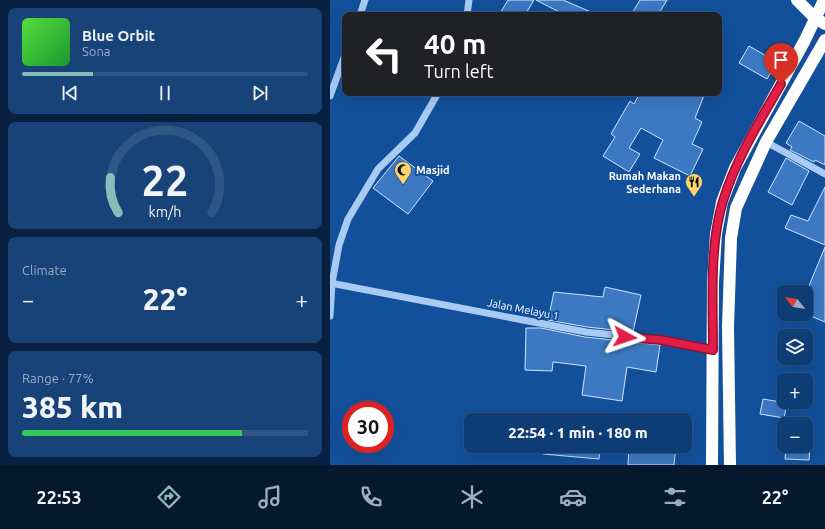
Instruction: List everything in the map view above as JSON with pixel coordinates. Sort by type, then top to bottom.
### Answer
[{"type":"highway","points":[[798,0],[814,17],[825,24]]},
{"type":"highway","points":[[712,465],[715,254],[716,234],[722,202],[736,168],[805,40],[814,17],[824,0]]},
{"type":"highway","points":[[730,465],[728,327],[731,238],[736,208],[766,142],[825,40]]},
{"type":"street","points":[[361,12],[365,0]]},
{"type":"street","points":[[467,12],[469,0]]},
{"type":"street","points":[[330,96],[342,63]]},
{"type":"street","points":[[330,316],[331,283],[339,245],[348,219],[378,169],[415,133],[436,96]]},
{"type":"street","points":[[766,142],[825,174]]},
{"type":"street","name":"Jalan Melayu 1","points":[[331,283],[586,332],[662,340],[713,350]]},
{"type":"building","points":[[508,0],[534,0],[527,12],[501,12]]},
{"type":"building","points":[[536,0],[563,0],[591,12],[559,12]]},
{"type":"building","points":[[640,0],[667,0],[660,12],[633,12]]},
{"type":"building","points":[[749,46],[777,62],[767,79],[739,63]]},
{"type":"building","points":[[638,96],[704,96],[695,118],[702,122],[692,144],[703,149],[690,176],[654,158],[663,140],[641,128],[629,148],[640,154],[629,172],[603,156],[615,137],[611,134],[630,101],[634,104]]},
{"type":"building","points":[[799,121],[825,136],[825,165],[815,160],[814,162],[790,150],[792,147],[786,143]]},
{"type":"building","name":"Masjid","points":[[399,156],[433,181],[408,214],[373,188]]},
{"type":"building","points":[[786,158],[809,171],[792,205],[768,192]]},
{"type":"building","points":[[825,187],[825,245],[785,228],[791,215],[808,221]]},
{"type":"building","points":[[825,247],[825,322],[813,317],[813,285],[809,285]]},
{"type":"building","points":[[605,287],[641,295],[633,332],[587,327],[548,320],[554,292],[603,297]]},
{"type":"building","points":[[526,328],[541,328],[585,337],[660,345],[656,372],[627,367],[622,401],[582,395],[586,366],[553,362],[552,371],[525,370]]},
{"type":"building","points":[[763,399],[777,401],[777,409],[786,409],[784,417],[760,414]]},
{"type":"building","points":[[543,453],[599,453],[599,459]]},
{"type":"building","points":[[629,453],[675,453],[674,465],[628,465]]},
{"type":"building","points":[[785,453],[810,453],[809,460],[785,459]]},
{"type":"place","name":"Masjid","points":[[403,185]]},
{"type":"place","name":"Rumah Makan Sederhana","points":[[694,197]]},
{"type":"route","points":[[625,337],[662,340],[713,350],[713,282],[716,234],[722,202],[736,168],[758,124],[781,84]]}]
